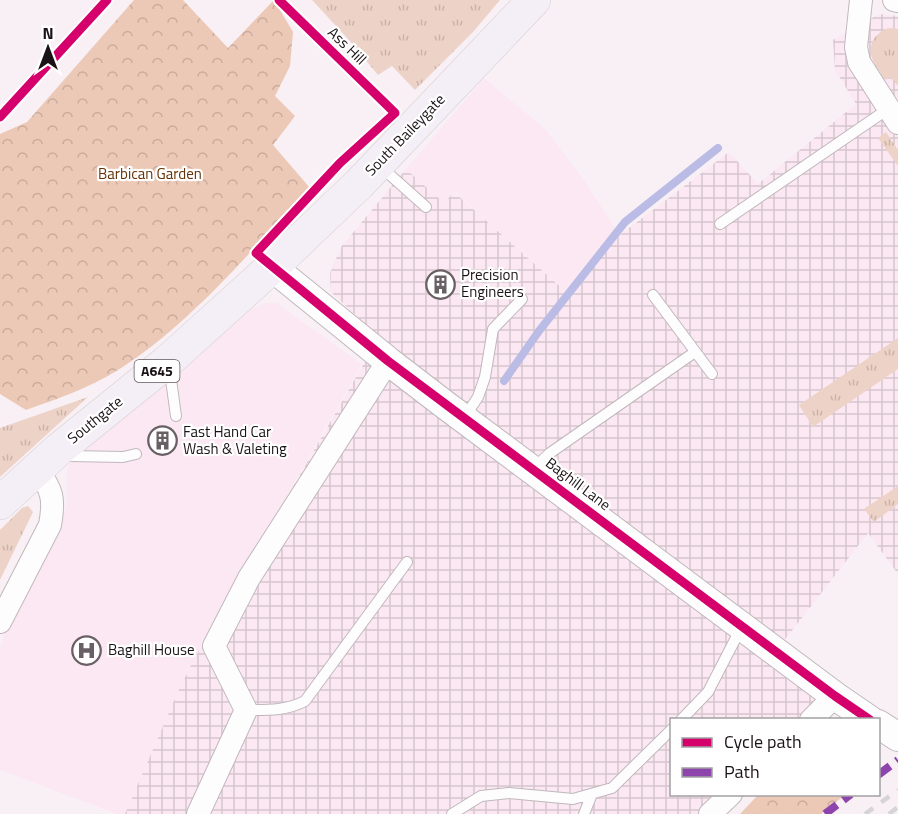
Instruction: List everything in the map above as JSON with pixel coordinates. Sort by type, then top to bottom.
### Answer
[{"type":"highway","name":"South Baileygate","points":[[272,267],[359,184],[534,0]]},
{"type":"highway","name":"Southgate","points":[[0,502],[47,459],[168,361],[272,267]]},
{"type":"street","points":[[861,0],[856,39],[859,62],[893,116]]},
{"type":"street","name":"Baghill Lane","points":[[272,267],[463,418],[835,696],[869,718]]},
{"type":"street","points":[[198,814],[246,710],[214,646],[249,578],[388,360]]},
{"type":"street","points":[[0,622],[50,525],[53,507],[47,459]]},
{"type":"street","points":[[813,718],[835,696]]},
{"type":"street","points":[[710,814],[730,796]]},
{"type":"lane","points":[[720,224],[893,116]]},
{"type":"lane","points":[[377,164],[426,207]]},
{"type":"lane","points":[[653,295],[712,374]]},
{"type":"lane","points":[[463,418],[478,397],[485,377],[493,329],[522,299]]},
{"type":"lane","points":[[533,470],[550,453],[695,352]]},
{"type":"lane","points":[[168,361],[176,416]]},
{"type":"lane","points":[[47,459],[65,455],[123,457],[136,454]]},
{"type":"lane","points":[[246,710],[278,710],[293,707],[305,701],[407,562]]},
{"type":"lane","points":[[683,718],[708,692],[743,626]]},
{"type":"lane","points":[[452,814],[481,796],[509,793],[573,799],[612,788],[670,731]]},
{"type":"lane","points":[[584,814],[592,794]]},
{"type":"shaded area","points":[[879,14],[898,16],[898,574],[868,533],[776,651],[835,696],[812,718],[670,718],[670,796],[730,796],[710,814],[125,814],[194,659],[379,337],[331,292],[330,273],[341,247],[406,169],[444,203],[454,192],[565,291],[620,235],[729,152],[758,184],[856,104],[835,70],[833,40]]},
{"type":"shaded area","points":[[484,78],[545,129],[584,180],[620,235],[565,291],[455,192],[444,203],[406,169]]},
{"type":"shaded area","points":[[265,303],[276,303],[362,364],[194,659],[126,814],[117,814],[0,770],[0,647],[15,606],[67,507],[67,470],[71,459],[75,452],[253,308]]},
{"type":"green space","name":"Barbican Garden","points":[[134,0],[183,0],[228,48],[274,0],[293,32],[290,66],[275,96],[295,116],[273,145],[310,188],[195,309],[145,352],[96,382],[26,410],[0,394],[0,134],[27,122]]},
{"type":"green space","points":[[312,0],[500,0],[473,32],[415,90],[392,66],[378,75]]},
{"type":"green space","points":[[885,29],[898,29],[898,86],[890,77],[885,80],[871,53],[874,38]]},
{"type":"green space","points":[[886,132],[898,150],[898,166],[878,138]]},
{"type":"green space","points":[[898,338],[898,369],[813,427],[799,405]]},
{"type":"green space","points":[[88,397],[0,477],[0,428]]},
{"type":"green space","points":[[898,486],[898,504],[874,522],[864,509]]},
{"type":"green space","points":[[28,506],[33,512],[0,580],[0,530],[22,508]]},
{"type":"green space","points":[[757,796],[844,796],[821,814],[740,814]]},
{"type":"waterway","points":[[504,381],[539,331],[625,222],[718,148]]},
{"type":"railway","points":[[865,814],[898,790]]},
{"type":"railway","points":[[889,814],[898,807]]},
{"type":"marked path","points":[[880,774],[898,760]]},
{"type":"marked path","points":[[825,814],[848,796]]},
{"type":"cycle path","points":[[0,117],[107,0]]},
{"type":"cycle path","name":"Ass Hill","points":[[279,0],[395,113],[340,163],[256,253],[388,361],[867,718]]},
{"type":"place","name":"Precision Engineers","points":[[440,284]]},
{"type":"place","name":"Fast Hand Car Wash & Valeting","points":[[162,441]]},
{"type":"place","name":"Baghill House","points":[[87,650]]}]
